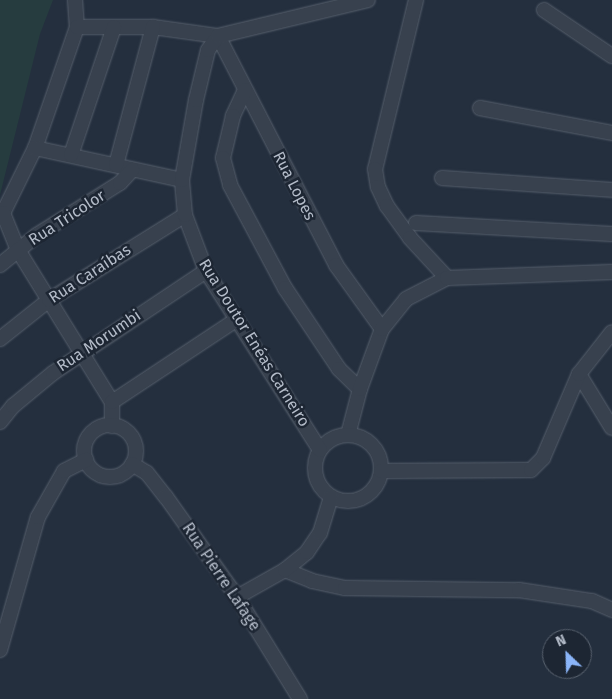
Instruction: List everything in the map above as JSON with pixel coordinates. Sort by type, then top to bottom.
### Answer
[{"type":"street","points":[[75,0],[77,27],[35,148],[3,209],[4,218],[18,250],[112,402],[112,426]]},
{"type":"street","points":[[77,27],[154,27],[218,36],[368,0]]},
{"type":"street","points":[[416,0],[375,169],[378,186],[387,206],[410,238],[447,278]]},
{"type":"street","points":[[544,10],[612,56]]},
{"type":"street","points":[[70,155],[114,27]]},
{"type":"street","points":[[116,164],[154,27]]},
{"type":"street","name":"Rua Lopes","points":[[218,36],[336,265],[382,329]]},
{"type":"street","name":"Rua Doutor Enéas Carneiro","points":[[218,36],[208,50],[196,100],[182,180],[185,215],[206,271],[320,450]]},
{"type":"street","points":[[245,90],[233,116],[223,158],[230,185],[301,312],[338,369],[360,389]]},
{"type":"street","points":[[480,108],[612,133]]},
{"type":"street","points":[[35,148],[116,164],[132,170],[182,180]]},
{"type":"street","name":"Rua Tricolor","points":[[0,265],[18,250],[120,183],[132,170]]},
{"type":"street","points":[[442,178],[612,190]]},
{"type":"street","name":"Rua Caraíbas","points":[[0,338],[49,300],[185,215]]},
{"type":"street","points":[[416,223],[612,234]]},
{"type":"street","name":"Rua Morumbi","points":[[0,422],[32,389],[80,353],[206,271]]},
{"type":"street","points":[[348,435],[360,389],[382,329],[406,299],[447,278],[612,272]]},
{"type":"street","points":[[112,402],[236,320]]},
{"type":"street","points":[[381,471],[531,470],[543,458],[579,374],[612,332]]},
{"type":"street","points":[[579,374],[612,428]]},
{"type":"street","points":[[104,426],[112,426],[121,428],[133,440],[136,448],[132,464],[120,475],[103,476],[96,473],[86,460],[85,443],[90,436],[104,426]]},
{"type":"street","points":[[348,435],[364,439],[376,450],[381,471],[378,482],[363,497],[342,501],[331,497],[317,481],[315,460],[320,450],[332,439],[348,435]]},
{"type":"street","points":[[0,650],[38,517],[64,471],[86,460]]},
{"type":"street","name":"Rua Pierre Lafage","points":[[132,464],[156,483],[237,597],[300,699]]},
{"type":"street","points":[[237,597],[285,570],[307,552],[320,533],[331,497]]},
{"type":"street","points":[[285,570],[312,581],[345,588],[519,590],[583,599],[612,610]]},
{"type":"green space","points":[[0,0],[53,0],[40,34],[0,195]]}]
